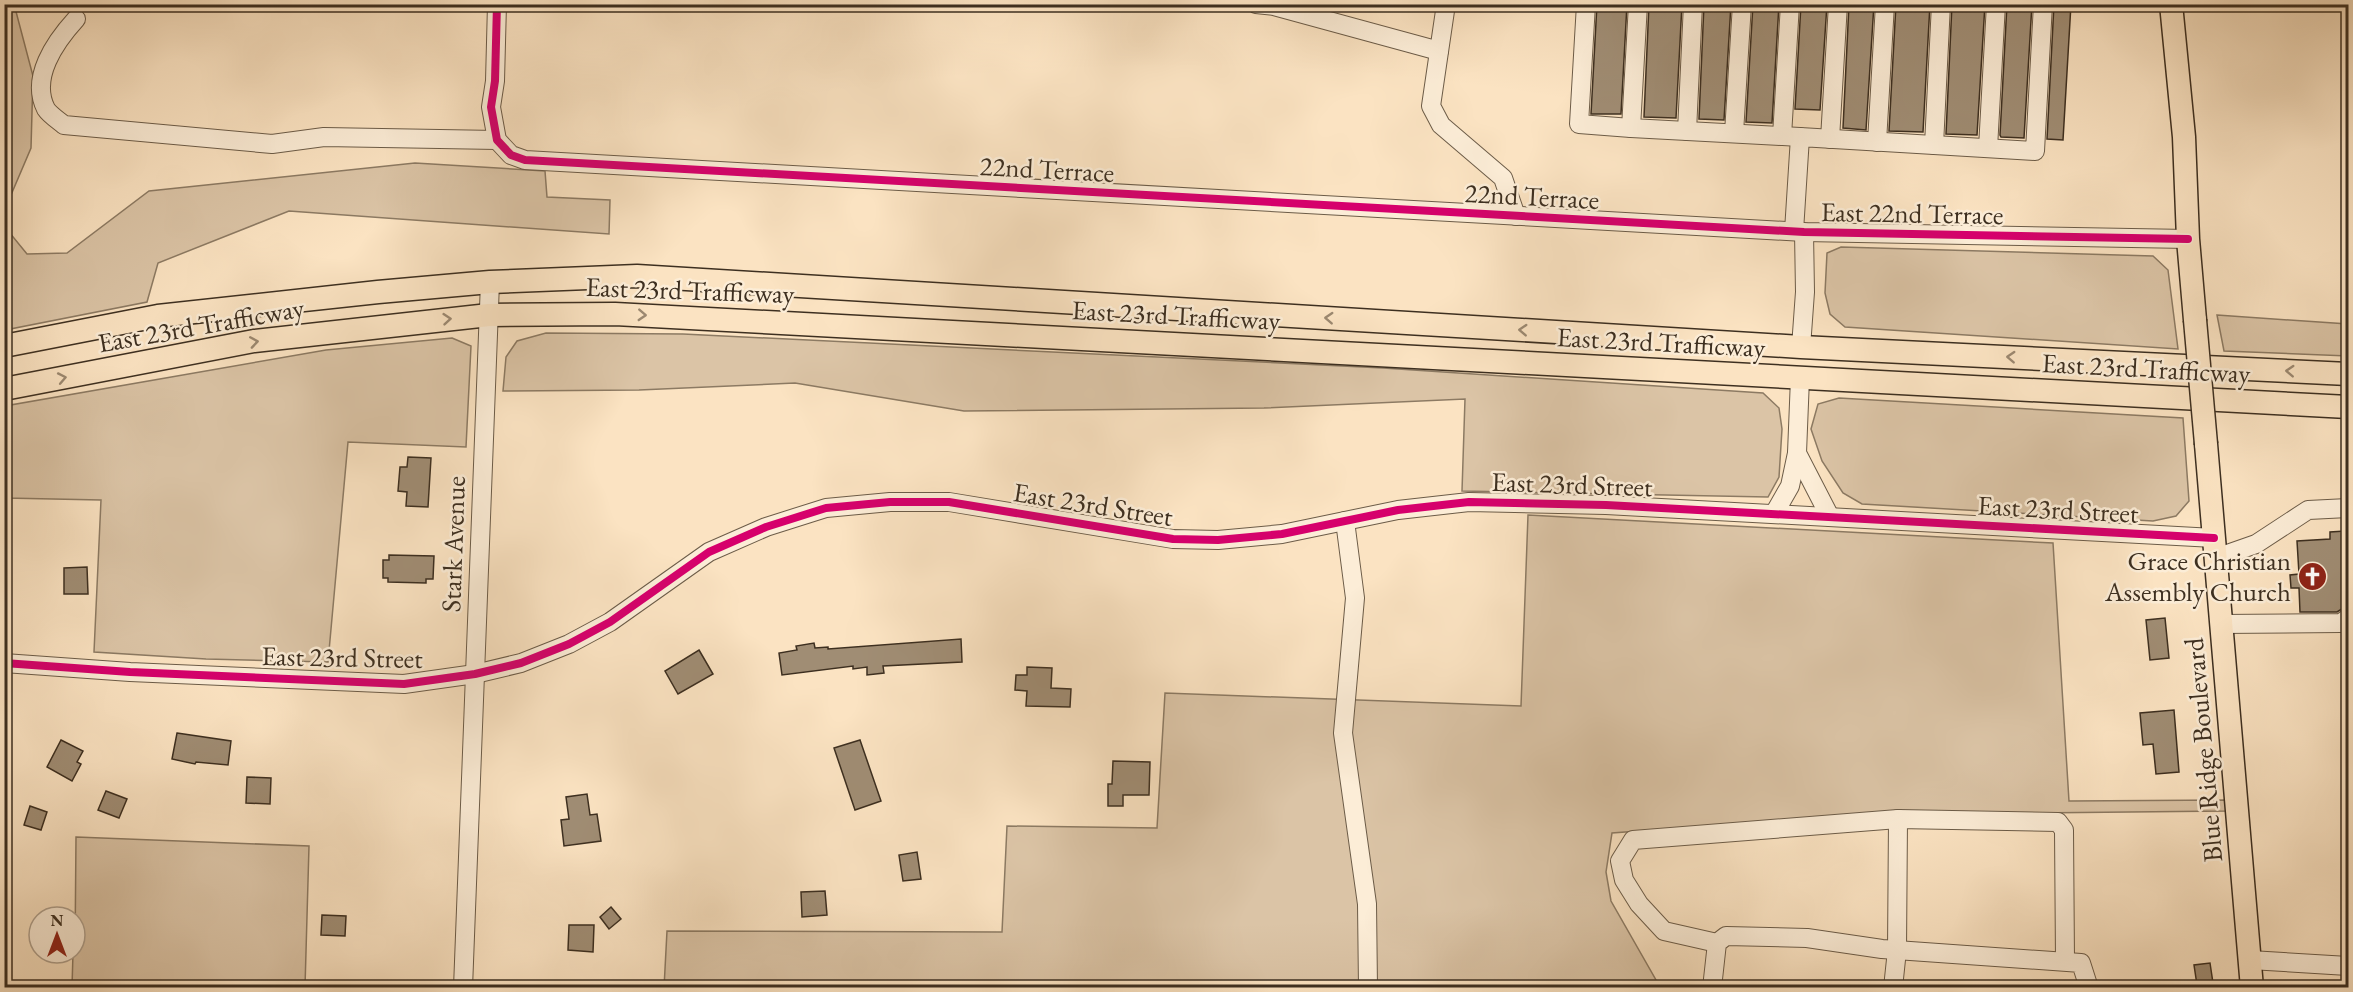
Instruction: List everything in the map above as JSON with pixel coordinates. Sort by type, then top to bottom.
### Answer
[{"type":"main road","name":"Blue Ridge Boulevard","points":[[2171,4],[2184,137],[2188,239],[2252,987]]},
{"type":"main road","name":"East 23rd Trafficway","points":[[4,346],[158,316],[490,282],[637,276],[1801,347],[2349,374]]},
{"type":"main road","name":"East 23rd Trafficway","points":[[4,389],[254,341],[489,315],[615,314],[2349,406]]},
{"type":"street","points":[[76,20],[61,37],[46,65],[40,87],[47,111],[64,125],[272,144],[324,137],[497,140],[491,107],[495,81],[497,4]]},
{"type":"street","points":[[1256,4],[1274,6],[1439,51]]},
{"type":"street","points":[[1446,4],[1431,106],[1441,125],[1503,178],[1516,216]]},
{"type":"street","points":[[1586,4],[1579,124],[2035,151],[2043,4]]},
{"type":"street","points":[[1631,128],[1638,4]]},
{"type":"street","points":[[1687,131],[1693,4]]},
{"type":"street","points":[[1734,134],[1742,4]]},
{"type":"street","points":[[1790,4],[1791,136],[1805,292],[1801,347]]},
{"type":"street","points":[[1830,139],[1838,4]]},
{"type":"street","points":[[1877,142],[1885,4]]},
{"type":"street","points":[[1934,145],[1941,4]]},
{"type":"street","points":[[1988,148],[1996,4]]},
{"type":"street","name":"22nd Terrace","points":[[497,140],[511,155],[525,160],[1636,223]]},
{"type":"street","name":"East 22nd Terrace","points":[[1636,223],[1799,231],[2188,239]]},
{"type":"street","name":"Stark Avenue","points":[[463,987],[490,282]]},
{"type":"street","points":[[1774,514],[1790,486],[1797,453],[1800,378]]},
{"type":"street","points":[[1797,453],[1830,517]]},
{"type":"street","name":"East 23rd Street","points":[[4,663],[130,672],[404,684],[475,674],[521,663],[569,644],[610,622],[709,552],[766,527],[826,508],[890,502],[949,502],[1184,539],[1218,540],[1282,534],[1398,510],[1469,502],[1606,505],[1830,517],[2215,548]]},
{"type":"street","points":[[2215,548],[2256,544],[2308,510],[2349,508]]},
{"type":"street","points":[[1345,521],[1355,598],[1343,733],[1367,904],[1368,987]]},
{"type":"street","points":[[2220,624],[2341,623],[2349,618]]},
{"type":"street","points":[[1893,987],[1897,950],[1898,819]]},
{"type":"street","points":[[1717,943],[1664,931],[1639,904],[1624,880],[1620,861],[1633,840],[1898,819],[2058,822],[2064,830],[2065,961]]},
{"type":"street","points":[[1712,987],[1717,943],[1726,936],[1807,938],[1897,950],[2081,963],[2090,987]]},
{"type":"street","points":[[2250,960],[2349,966]]},
{"type":"shaded area","points":[[14,4],[33,76],[31,148],[5,209],[4,5]]},
{"type":"shaded area","points":[[415,163],[545,171],[547,197],[610,200],[609,234],[289,211],[158,263],[147,302],[5,330],[5,227],[27,254],[67,253],[149,191]]},
{"type":"shaded area","points":[[1841,247],[2153,256],[2168,270],[2178,349],[1845,327],[1830,314],[1825,293],[1827,253]]},
{"type":"shaded area","points":[[2217,315],[2348,324],[2348,356],[2224,351]]},
{"type":"shaded area","points":[[546,333],[683,334],[1383,368],[1763,393],[1779,408],[1782,429],[1779,477],[1768,497],[1462,491],[1465,399],[1264,408],[964,411],[795,383],[639,390],[503,391],[506,357],[517,341]]},
{"type":"shaded area","points":[[452,338],[471,346],[466,447],[348,442],[328,662],[206,659],[94,652],[101,500],[5,498],[5,406],[326,350]]},
{"type":"shaded area","points":[[1839,398],[2183,418],[2189,501],[2176,516],[2153,521],[1862,504],[1843,493],[1822,461],[1811,429],[1818,404]]},
{"type":"shaded area","points":[[1528,515],[2053,543],[2069,801],[2227,800],[2227,811],[1856,815],[1612,833],[1606,872],[1611,901],[1660,987],[664,988],[667,931],[1002,932],[1007,826],[1157,828],[1165,693],[1521,706]]},
{"type":"shaded area","points":[[76,837],[309,846],[305,987],[72,987],[73,965],[87,965],[87,905],[75,905]]},
{"type":"building","points":[[1597,4],[1627,4],[1621,114],[1591,114]]},
{"type":"building","points":[[1649,4],[1682,4],[1676,118],[1644,117]]},
{"type":"building","points":[[1704,4],[1731,4],[1724,120],[1699,119]]},
{"type":"building","points":[[1753,4],[1779,4],[1772,123],[1746,122]]},
{"type":"building","points":[[1801,4],[1827,4],[1820,110],[1795,109]]},
{"type":"building","points":[[1849,4],[1874,4],[1866,130],[1843,128]]},
{"type":"building","points":[[1896,4],[1930,4],[1923,132],[1889,131]]},
{"type":"building","points":[[1952,4],[1985,4],[1977,135],[1946,134]]},
{"type":"building","points":[[2007,4],[2032,4],[2024,138],[2001,137],[2000,135]]},
{"type":"building","points":[[2054,4],[2071,4],[2063,140],[2047,139]]},
{"type":"building","points":[[408,457],[431,458],[428,507],[406,506],[407,492],[398,491],[400,467],[407,467]]},
{"type":"building","name":"Grace Christian Assembly Church","points":[[2345,531],[2348,575],[2343,576],[2345,607],[2337,612],[2300,612],[2299,588],[2291,588],[2290,575],[2299,574],[2297,541],[2330,539],[2330,532]]},
{"type":"building","points":[[389,555],[434,556],[433,579],[426,579],[426,583],[388,582],[388,578],[383,578],[383,560],[389,560]]},
{"type":"building","points":[[87,567],[88,594],[64,594],[64,568]]},
{"type":"building","points":[[2165,618],[2169,658],[2150,660],[2146,620]]},
{"type":"building","points":[[961,639],[962,662],[883,666],[884,673],[867,675],[867,667],[853,669],[853,666],[782,675],[779,653],[797,650],[796,646],[814,643],[815,648],[828,647],[828,649]]},
{"type":"building","points":[[699,650],[713,674],[678,694],[665,671]]},
{"type":"building","points":[[1027,667],[1052,668],[1051,688],[1071,689],[1070,707],[1026,706],[1027,691],[1015,690],[1016,675],[1027,675]]},
{"type":"building","points":[[2174,710],[2179,772],[2156,774],[2153,744],[2143,745],[2140,713]]},
{"type":"building","points":[[177,733],[231,741],[228,765],[196,762],[195,764],[172,759]]},
{"type":"building","points":[[61,740],[83,751],[77,762],[81,764],[72,781],[47,767]]},
{"type":"building","points":[[860,740],[881,801],[855,810],[834,748]]},
{"type":"building","points":[[1113,761],[1150,762],[1149,795],[1123,795],[1123,806],[1108,806],[1108,784],[1112,784]]},
{"type":"building","points":[[247,777],[271,778],[270,804],[246,803]]},
{"type":"building","points":[[106,791],[127,799],[119,818],[98,810]]},
{"type":"building","points":[[587,794],[590,815],[597,814],[601,841],[564,846],[561,820],[569,819],[566,797]]},
{"type":"building","points":[[30,806],[47,812],[41,830],[24,825]]},
{"type":"building","points":[[917,852],[921,879],[903,881],[899,855]]},
{"type":"building","points":[[825,891],[827,915],[802,917],[801,892]]},
{"type":"building","points":[[611,907],[621,919],[609,929],[600,917]]},
{"type":"building","points":[[322,915],[346,916],[345,936],[321,935]]},
{"type":"building","points":[[569,925],[594,925],[593,952],[568,950]]},
{"type":"building","points":[[2210,963],[2213,983],[2197,985],[2194,965]]},
{"type":"cycle path","points":[[497,4],[495,81],[491,107],[497,140],[511,155],[525,160],[1804,232],[2188,239]]},
{"type":"cycle path","points":[[4,663],[130,672],[404,684],[475,674],[521,663],[569,644],[610,622],[709,552],[766,527],[826,508],[890,502],[949,502],[1173,539],[1218,540],[1282,534],[1398,510],[1469,502],[1606,505],[2214,538]]},
{"type":"place","name":"Grace Christian Assembly Church","points":[[2312,576]]}]
